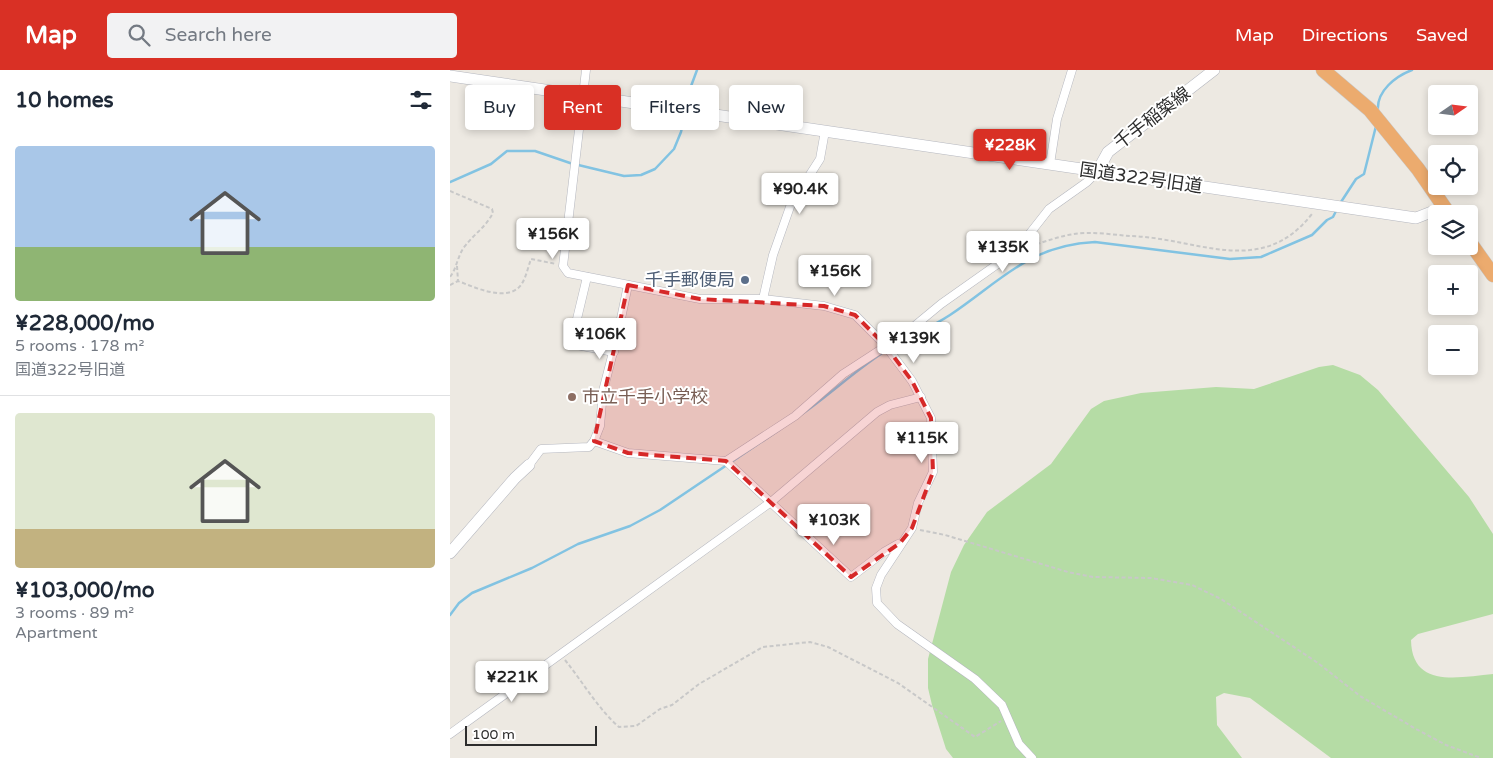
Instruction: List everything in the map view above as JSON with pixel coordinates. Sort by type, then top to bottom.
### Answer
[{"type":"highway","points":[[1323,70],[1370,110],[1388,131],[1442,205]]},
{"type":"highway","points":[[1478,254],[1493,275]]},
{"type":"street","points":[[585,85],[586,70]]},
{"type":"street","points":[[1050,164],[1057,119],[1072,70]]},
{"type":"street","name":"千手稲築線","points":[[1097,172],[1108,152],[1214,70]]},
{"type":"street","name":"国道322号旧道","points":[[450,76],[544,91]]},
{"type":"street","name":"国道322号旧道","points":[[621,102],[1416,218],[1428,215]]},
{"type":"street","points":[[580,130],[563,266],[568,273],[700,299],[763,299],[842,310],[855,315],[885,345],[912,381],[931,418],[933,472],[918,503],[912,528],[900,543],[881,575],[876,588],[877,603],[897,624],[975,679],[1002,705],[1020,744],[1032,758]]},
{"type":"street","points":[[763,299],[773,255],[791,204],[820,159],[825,131]]},
{"type":"street","points":[[726,461],[795,416],[843,374],[906,332],[941,304],[1016,251],[1049,209],[1087,182],[1097,172]]},
{"type":"street","points":[[587,277],[571,344],[614,352]]},
{"type":"street","points":[[450,553],[514,478],[529,465],[541,449],[589,446],[594,441],[600,426],[603,391],[614,352],[628,285]]},
{"type":"street","points":[[450,734],[771,502],[877,412],[890,405],[921,397]]},
{"type":"street","points":[[594,441],[628,453],[726,461],[851,577],[884,552],[900,543]]},
{"type":"path","points":[[450,190],[492,209],[493,213],[485,228],[464,246],[457,266],[450,277]]},
{"type":"path","points":[[1016,251],[1076,233],[1132,236],[1232,251],[1252,249],[1287,239],[1314,212],[1317,204]]},
{"type":"path","points":[[450,285],[458,281],[483,290],[500,293],[512,292],[521,285],[531,259],[563,266]]},
{"type":"path","points":[[457,266],[458,281]]},
{"type":"path","points":[[912,528],[945,535],[1068,572],[1093,577],[1152,578],[1192,585],[1222,598],[1318,663],[1360,696],[1446,745],[1481,758]]},
{"type":"path","points":[[561,655],[589,689],[606,716],[619,727],[636,726],[763,647],[810,642],[828,647],[898,683],[975,737],[1007,717]]},
{"type":"highlighted area","points":[[628,285],[700,299],[824,306],[855,315],[885,345],[912,381],[931,418],[933,472],[912,528],[900,543],[851,577],[726,461],[628,453],[594,441]]},
{"type":"green space","points":[[1333,365],[1360,375],[1378,390],[1469,497],[1493,534],[1493,614],[1418,634],[1411,640],[1413,656],[1419,666],[1428,673],[1452,677],[1493,674],[1493,758],[1331,758],[1250,698],[1224,693],[1216,697],[1217,725],[1242,758],[953,758],[946,749],[932,705],[928,688],[928,659],[951,572],[964,545],[987,512],[1051,464],[1091,409],[1104,401],[1141,393],[1216,387],[1254,389],[1319,367]]},
{"type":"waterway","points":[[691,85],[697,70]]},
{"type":"waterway","points":[[1378,111],[1380,97],[1388,85],[1412,70]]},
{"type":"waterway","points":[[1341,202],[1356,179],[1364,174],[1376,126]]},
{"type":"waterway","points":[[450,182],[491,164],[507,151],[535,151],[570,163],[624,176],[641,175],[655,169],[674,149],[681,130]]},
{"type":"waterway","points":[[802,414],[879,355],[950,315],[1017,267],[1034,257],[1052,250],[1095,242],[1230,259],[1261,257],[1312,235],[1327,220],[1333,217],[1337,209]]},
{"type":"waterway","points":[[450,615],[459,603],[472,593],[532,568],[578,544],[630,526],[660,510],[779,430]]},
{"type":"place","name":"千手郵便局","points":[[745,280]]},
{"type":"place","name":"市立千手小学校","points":[[572,397]]}]
